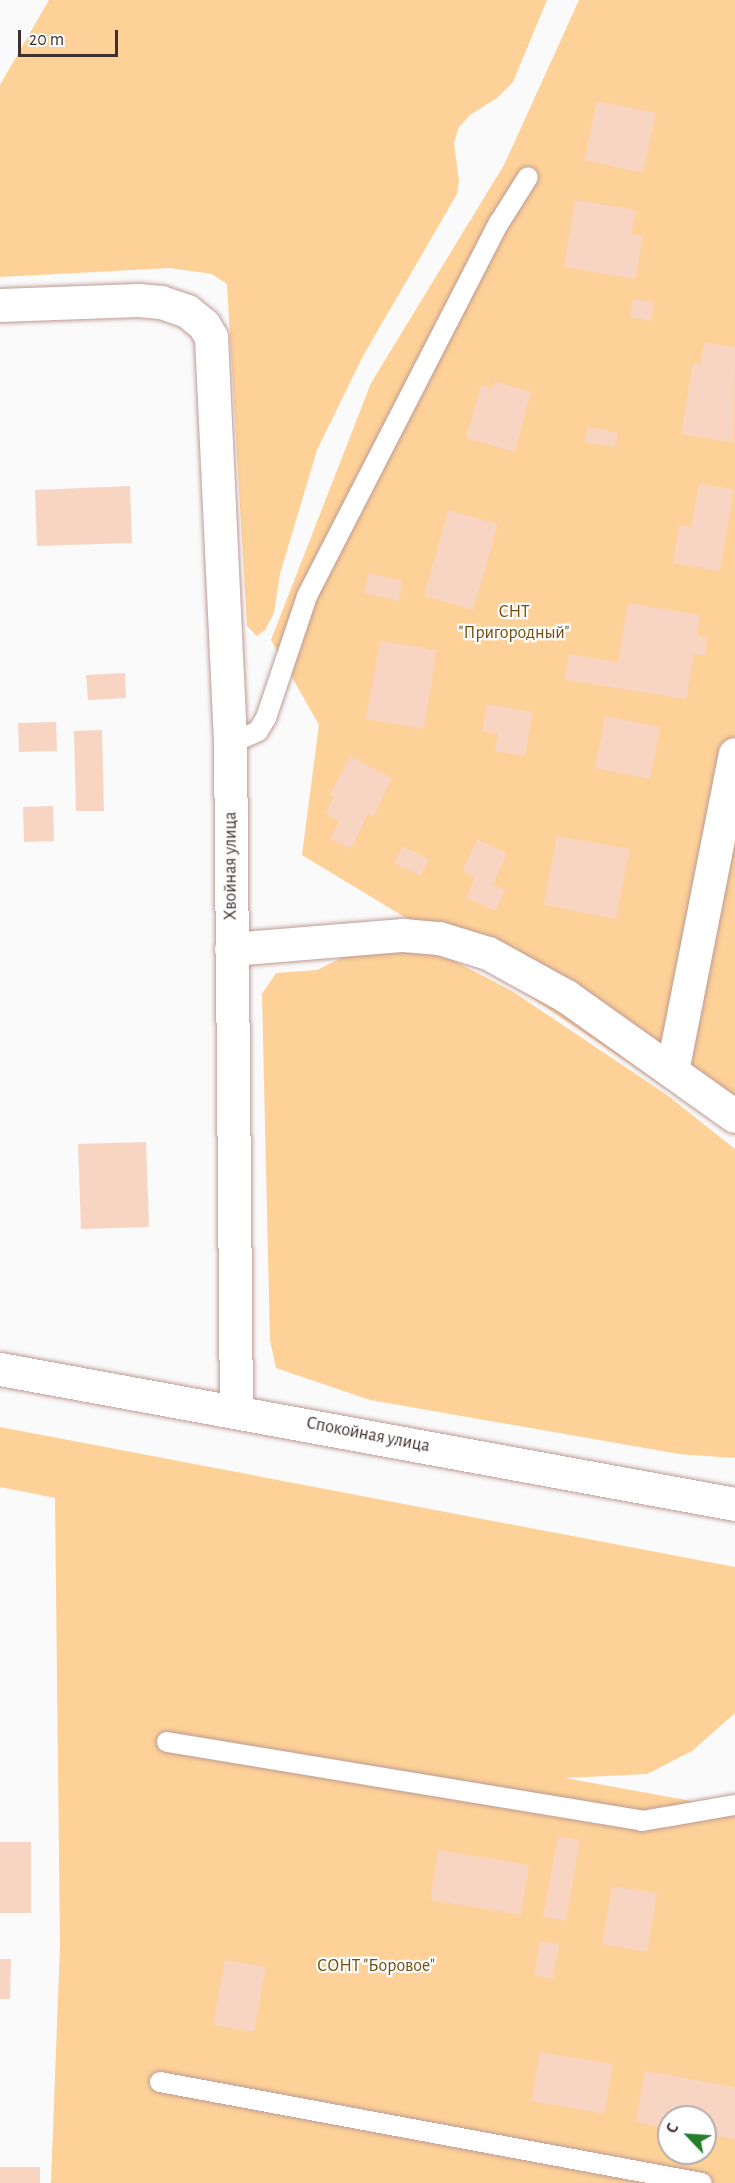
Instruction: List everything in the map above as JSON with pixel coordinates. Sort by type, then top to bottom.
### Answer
[{"type":"street","name":"Хвойная улица","points":[[0,305],[138,300],[161,302],[187,311],[204,324],[211,337],[230,740],[236,1411]]},
{"type":"street","points":[[672,1071],[735,754]]},
{"type":"street","points":[[231,950],[403,935],[439,938],[488,953],[566,996],[735,1116]]},
{"type":"street","name":"Спокойная улица","points":[[0,1369],[735,1504]]},
{"type":"lane","points":[[230,740],[243,738],[258,731],[266,718],[307,596],[499,223],[528,177]]},
{"type":"lane","points":[[167,1742],[642,1821],[735,1805]]},
{"type":"lane","points":[[160,2082],[702,2183]]},
{"type":"green space","points":[[49,0],[547,0],[513,82],[497,98],[470,115],[459,127],[454,143],[459,181],[457,194],[363,356],[317,450],[280,574],[274,613],[265,630],[257,636],[247,626],[227,284],[212,274],[170,268],[0,277],[0,85]]},
{"type":"green space","name":"СНТ \"Пригородный\"","points":[[579,0],[735,0],[735,1135],[482,964],[302,855],[319,725],[271,640],[371,383],[504,165]]},
{"type":"green space","points":[[395,946],[441,954],[512,991],[667,1095],[735,1149],[735,1458],[679,1454],[370,1400],[276,1368],[270,1340],[262,994],[276,973],[317,970],[348,955]]},
{"type":"green space","name":"СОНТ \"Боровое\"","points":[[0,1427],[735,1567],[735,1713],[692,1751],[647,1774],[565,1778],[735,1809],[735,2183],[51,2183],[60,1945],[55,1498],[0,1487]]},
{"type":"building","points":[[597,101],[656,113],[643,173],[584,160]]},
{"type":"building","points":[[575,200],[636,210],[631,234],[643,236],[636,279],[564,267]]},
{"type":"building","points":[[633,299],[654,302],[651,321],[630,317]]},
{"type":"building","points":[[704,342],[735,347],[734,443],[681,434],[693,363],[700,365]]},
{"type":"building","points":[[494,381],[531,392],[515,452],[466,438],[481,385],[492,388]]},
{"type":"building","points":[[588,427],[618,432],[615,447],[585,442]]},
{"type":"building","points":[[699,484],[734,489],[720,571],[673,563],[679,525],[691,527]]},
{"type":"building","points":[[130,486],[132,543],[37,546],[35,490]]},
{"type":"building","points":[[448,510],[498,524],[473,610],[424,596]]},
{"type":"building","points":[[369,573],[403,581],[399,601],[364,593]]},
{"type":"building","points":[[628,603],[700,615],[697,636],[708,637],[705,656],[694,654],[686,699],[565,680],[569,654],[618,662]]},
{"type":"building","points":[[380,641],[437,650],[424,729],[366,719]]},
{"type":"building","points":[[125,673],[126,698],[88,700],[86,675]]},
{"type":"building","points":[[487,704],[533,712],[525,756],[495,751],[498,734],[482,731]]},
{"type":"building","points":[[605,716],[660,727],[650,779],[595,768]]},
{"type":"building","points":[[56,722],[57,751],[19,752],[18,723]]},
{"type":"building","points":[[102,730],[104,811],[76,811],[74,731]]},
{"type":"building","points":[[350,756],[392,778],[373,817],[368,814],[351,849],[330,839],[339,821],[325,814],[334,797],[330,795]]},
{"type":"building","points":[[53,806],[54,841],[24,842],[23,807]]},
{"type":"building","points":[[557,836],[630,849],[616,919],[544,905]]},
{"type":"building","points":[[477,839],[507,853],[493,885],[505,890],[496,911],[466,898],[475,877],[462,871]]},
{"type":"building","points":[[403,846],[429,859],[420,876],[394,863]]},
{"type":"building","points":[[146,1142],[149,1227],[81,1229],[78,1144]]},
{"type":"building","points":[[558,1836],[580,1840],[566,1921],[543,1917]]},
{"type":"building","points":[[0,1842],[31,1842],[31,1913],[0,1913]]},
{"type":"building","points":[[438,1850],[529,1865],[521,1915],[430,1900]]},
{"type":"building","points":[[612,1886],[657,1893],[647,1952],[602,1944]]},
{"type":"building","points":[[540,1941],[559,1944],[553,1979],[534,1976]]},
{"type":"building","points":[[0,1959],[11,1959],[10,1999],[0,1999]]},
{"type":"building","points":[[225,1960],[266,1967],[254,2032],[213,2025]]},
{"type":"building","points":[[540,2052],[613,2064],[604,2114],[531,2101]]},
{"type":"building","points":[[645,2071],[735,2087],[735,2139],[717,2136],[717,2105],[657,2105],[657,2126],[636,2122]]},
{"type":"building","points":[[0,2167],[40,2167],[40,2183],[0,2183]]}]
